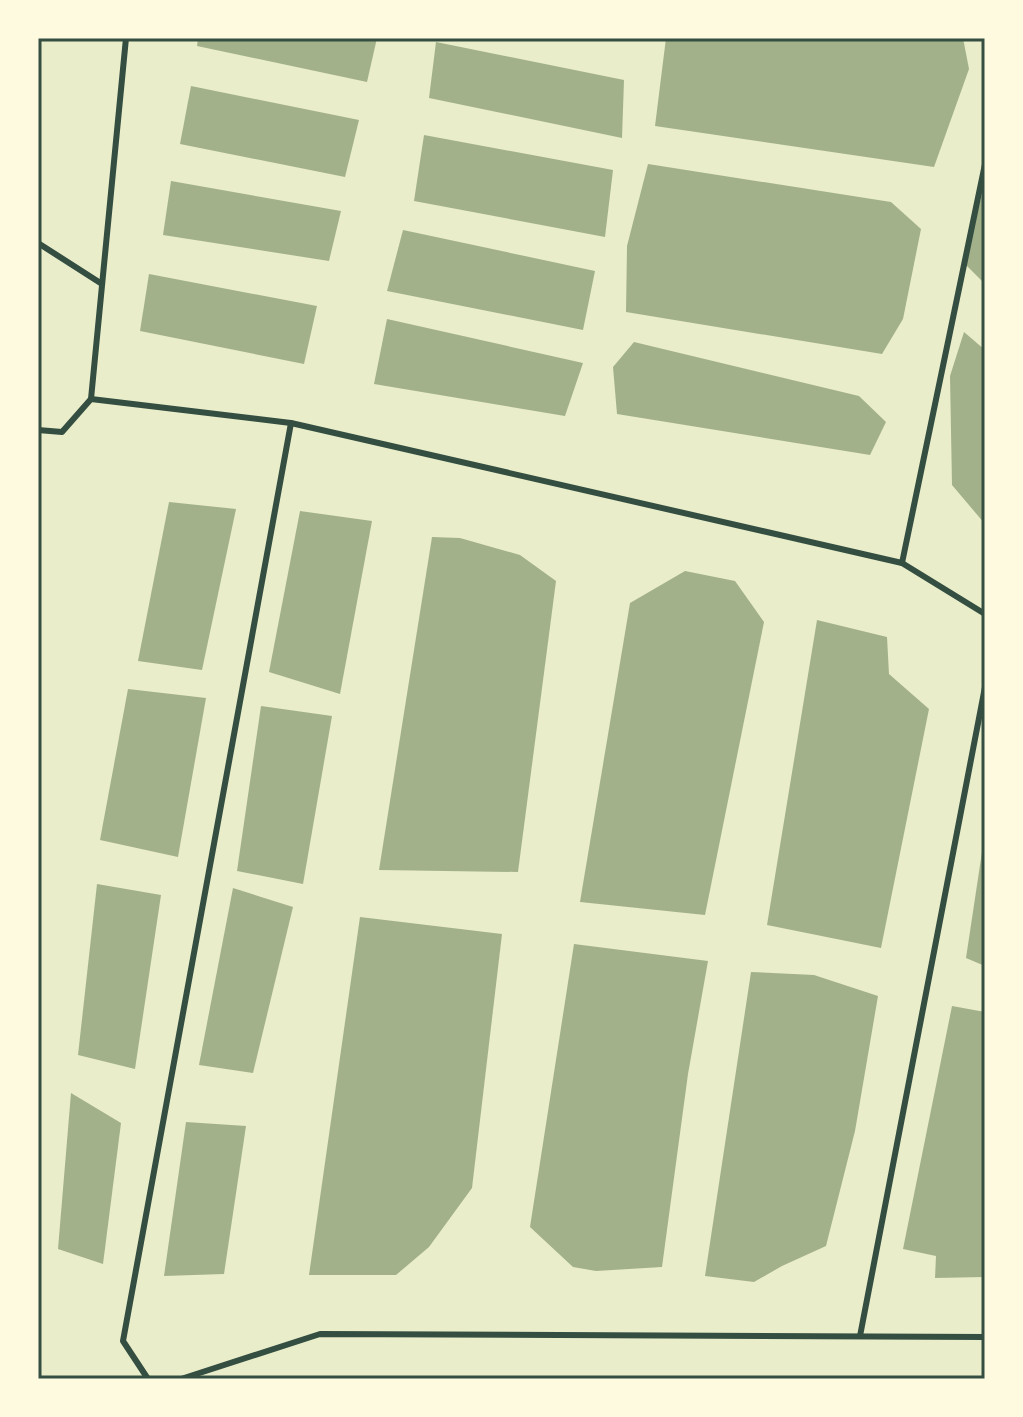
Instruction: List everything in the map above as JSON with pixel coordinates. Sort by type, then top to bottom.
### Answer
[{"type":"lane","points":[[38,430],[62,432],[91,399],[126,38]]},
{"type":"lane","points":[[902,563],[985,164]]},
{"type":"lane","points":[[38,243],[102,284]]},
{"type":"lane","points":[[91,399],[291,423],[902,563],[985,614]]},
{"type":"lane","points":[[148,1379],[123,1341],[291,423]]},
{"type":"lane","points":[[860,1336],[985,687]]},
{"type":"lane","points":[[181,1379],[320,1334],[985,1337]]},
{"type":"shaded area","points":[[198,38],[377,38],[367,82],[197,46]]},
{"type":"shaded area","points":[[666,38],[963,38],[969,69],[934,167],[655,126]]},
{"type":"shaded area","points":[[436,42],[624,80],[622,138],[429,98]]},
{"type":"shaded area","points":[[191,86],[359,120],[345,177],[180,144]]},
{"type":"shaded area","points":[[424,135],[613,170],[605,237],[414,201]]},
{"type":"shaded area","points":[[648,164],[891,202],[921,229],[903,319],[882,354],[626,312],[627,246]]},
{"type":"shaded area","points":[[171,181],[341,211],[329,261],[163,235]]},
{"type":"shaded area","points":[[985,183],[985,284],[964,263]]},
{"type":"shaded area","points":[[403,230],[595,271],[583,330],[387,291]]},
{"type":"shaded area","points":[[149,274],[317,306],[304,364],[140,331]]},
{"type":"shaded area","points":[[387,319],[583,363],[565,416],[374,384]]},
{"type":"shaded area","points":[[964,332],[985,350],[985,524],[952,485],[950,376]]},
{"type":"shaded area","points":[[634,342],[859,396],[886,422],[870,455],[617,414],[613,367]]},
{"type":"shaded area","points":[[169,502],[236,509],[202,670],[138,661]]},
{"type":"shaded area","points":[[300,511],[372,521],[340,694],[269,672]]},
{"type":"shaded area","points":[[432,537],[460,538],[520,555],[556,581],[518,872],[379,870]]},
{"type":"shaded area","points":[[685,571],[735,581],[764,622],[705,915],[580,902],[630,603]]},
{"type":"shaded area","points":[[817,620],[887,637],[889,674],[929,709],[881,948],[767,925]]},
{"type":"shaded area","points":[[128,689],[206,698],[178,857],[100,840]]},
{"type":"shaded area","points":[[261,706],[332,716],[303,884],[237,871]]},
{"type":"shaded area","points":[[985,832],[985,966],[966,958]]},
{"type":"shaded area","points":[[97,884],[161,895],[135,1069],[78,1055]]},
{"type":"shaded area","points":[[233,888],[293,907],[253,1073],[199,1065]]},
{"type":"shaded area","points":[[360,917],[502,934],[472,1188],[429,1247],[396,1275],[309,1275]]},
{"type":"shaded area","points":[[574,944],[708,961],[688,1074],[662,1267],[596,1271],[573,1267],[530,1227]]},
{"type":"shaded area","points":[[751,972],[814,975],[878,996],[855,1131],[826,1246],[754,1282],[705,1276]]},
{"type":"shaded area","points":[[952,1006],[985,1012],[985,1277],[935,1278],[936,1256],[903,1249]]},
{"type":"shaded area","points":[[71,1093],[121,1123],[103,1264],[58,1249]]},
{"type":"shaded area","points":[[186,1122],[246,1126],[224,1274],[164,1276]]}]
